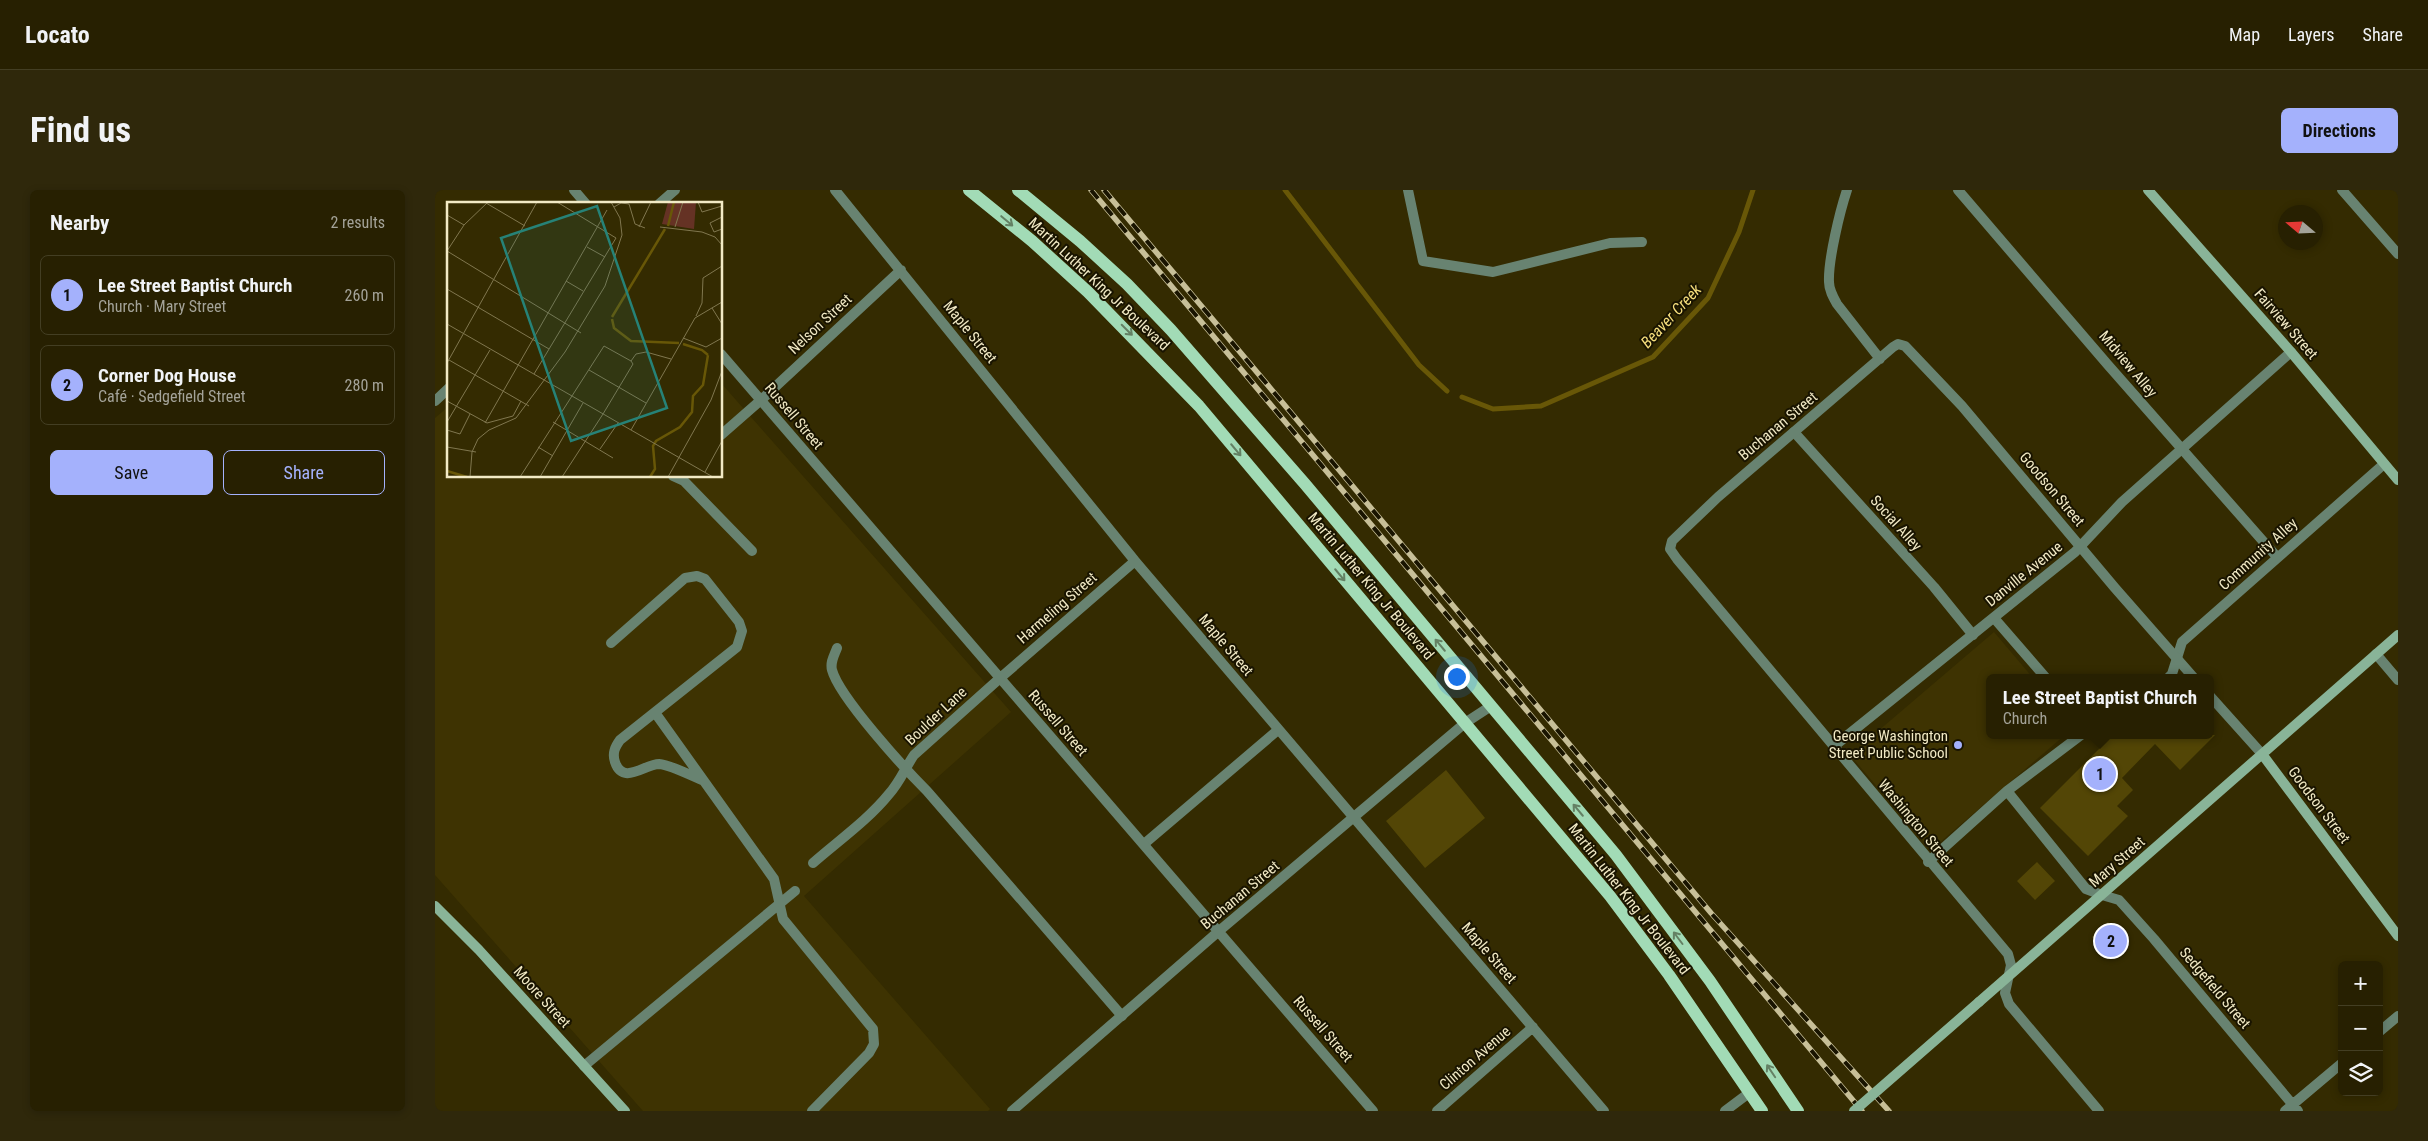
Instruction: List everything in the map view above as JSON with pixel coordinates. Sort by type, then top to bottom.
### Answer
[{"type":"main road","name":"Martin Luther King Jr Boulevard","points":[[969,190],[1032,241],[1088,292],[1193,399],[1610,896],[1669,974],[1762,1111]]},
{"type":"main road","name":"Martin Luther King Jr Boulevard","points":[[1018,190],[1100,259],[1171,330],[1305,484],[1616,855],[1710,981],[1799,1111]]},
{"type":"main road","name":"Fairview Street","points":[[2148,190],[2291,352],[2398,480]]},
{"type":"main road","name":"Mary Street","points":[[1854,1111],[2398,635]]},
{"type":"main road","name":"Goodson Street","points":[[2262,754],[2398,936]]},
{"type":"main road","name":"Moore Street","points":[[435,906],[479,950],[625,1111]]},
{"type":"street","points":[[574,190],[584,202]]},
{"type":"street","points":[[661,202],[675,190]]},
{"type":"street","name":"Maple Street","points":[[835,190],[1135,561],[1353,819],[1604,1111]]},
{"type":"street","points":[[1408,190],[1423,261],[1493,272],[1610,243],[1642,242]]},
{"type":"street","points":[[1847,190],[1837,230],[1829,282],[1831,295],[1879,359]]},
{"type":"street","name":"Midview Alley","points":[[1958,190],[2277,557]]},
{"type":"street","points":[[2342,190],[2398,254]]},
{"type":"street","name":"Nelson Street","points":[[723,432],[761,400],[901,270]]},
{"type":"street","name":"Goodson Street","points":[[1879,359],[1898,344],[1909,349],[1962,406],[2190,674]]},
{"type":"street","name":"Danville Avenue","points":[[1833,747],[1994,618],[2080,546],[2122,502],[2291,352]]},
{"type":"street","name":"Russell Street","points":[[723,356],[1373,1111]]},
{"type":"street","name":"Buchanan Street","points":[[1697,516],[1879,359]]},
{"type":"street","points":[[435,402],[447,390]]},
{"type":"street","name":"Social Alley","points":[[1794,432],[1934,587],[1973,635]]},
{"type":"street","name":"Community Alley","points":[[2172,674],[2178,660],[2182,642],[2384,464]]},
{"type":"street","points":[[677,478],[684,481],[752,551]]},
{"type":"street","name":"Washington Street","points":[[1697,516],[1676,536],[1670,549],[1833,747],[2008,954],[2011,965],[2005,993],[2013,1010],[2099,1111]]},
{"type":"street","name":"Harmeling Street","points":[[999,679],[1135,561]]},
{"type":"street","points":[[611,643],[685,578],[691,576],[705,579],[739,622],[742,631],[737,647],[656,714],[620,740],[613,756],[615,765],[626,773],[634,773],[660,764],[704,780]]},
{"type":"street","points":[[1994,618],[2043,674]]},
{"type":"street","points":[[837,648],[831,662],[834,677],[855,707],[906,770],[927,790],[1122,1016]]},
{"type":"street","points":[[2376,654],[2398,680]]},
{"type":"street","name":"Boulder Lane","points":[[813,863],[888,796],[904,776],[915,755],[999,679]]},
{"type":"street","name":"Goodson Street","points":[[2214,700],[2262,754]]},
{"type":"street","name":"Buchanan Street","points":[[1012,1111],[1219,931],[1465,723],[1491,706]]},
{"type":"street","points":[[656,714],[773,880],[783,919],[873,1028],[873,1044],[869,1054],[812,1111]]},
{"type":"street","points":[[1144,844],[1278,730]]},
{"type":"street","points":[[1929,862],[2007,791],[2076,739]]},
{"type":"street","name":"Sedgefield Street","points":[[2007,791],[2086,889],[2119,900],[2149,932],[2292,1109]]},
{"type":"street","points":[[584,1066],[795,891]]},
{"type":"street","points":[[2383,1029],[2398,1016]]},
{"type":"street","name":"Clinton Avenue","points":[[1437,1111],[1533,1028]]},
{"type":"street","points":[[2292,1109],[2338,1067]]},
{"type":"street","points":[[1725,1111],[1749,1093]]},
{"type":"shaded area","points":[[723,385],[1011,712],[804,896],[990,1109],[988,1111],[643,1111],[435,875],[435,418],[447,408],[447,478],[723,478]]},
{"type":"shaded area","name":"George Washington Street Public School","points":[[1994,632],[2030,674],[1986,674],[1986,739],[2060,739],[1931,850],[1850,755]]},
{"type":"building","points":[[2109,739],[2211,739],[2180,770],[2155,744],[2122,778],[2133,790],[2117,806],[2128,816],[2088,856],[2040,808]]},
{"type":"building","points":[[1446,770],[1485,818],[1425,868],[1386,821]]},
{"type":"building","points":[[2037,862],[2055,881],[2035,900],[2017,881]]},
{"type":"building","points":[[2108,922],[2129,944],[2113,959],[2092,937]]},
{"type":"waterway","name":"Beaver Creek","points":[[1285,190],[1419,365],[1447,391]]},
{"type":"waterway","name":"Beaver Creek","points":[[1462,397],[1493,409],[1541,406],[1653,357],[1708,298],[1739,232],[1753,190]]},
{"type":"railway","points":[[1091,190],[1862,1111]]},
{"type":"railway","points":[[1104,190],[1711,913],[1889,1111]]},
{"type":"place","name":"George Washington Street Public School","points":[[1958,745]]},
{"type":"place","name":"Lee Street Baptist Church","points":[[2100,774]]},
{"type":"place","name":"Corner Dog House","points":[[2111,941]]}]
